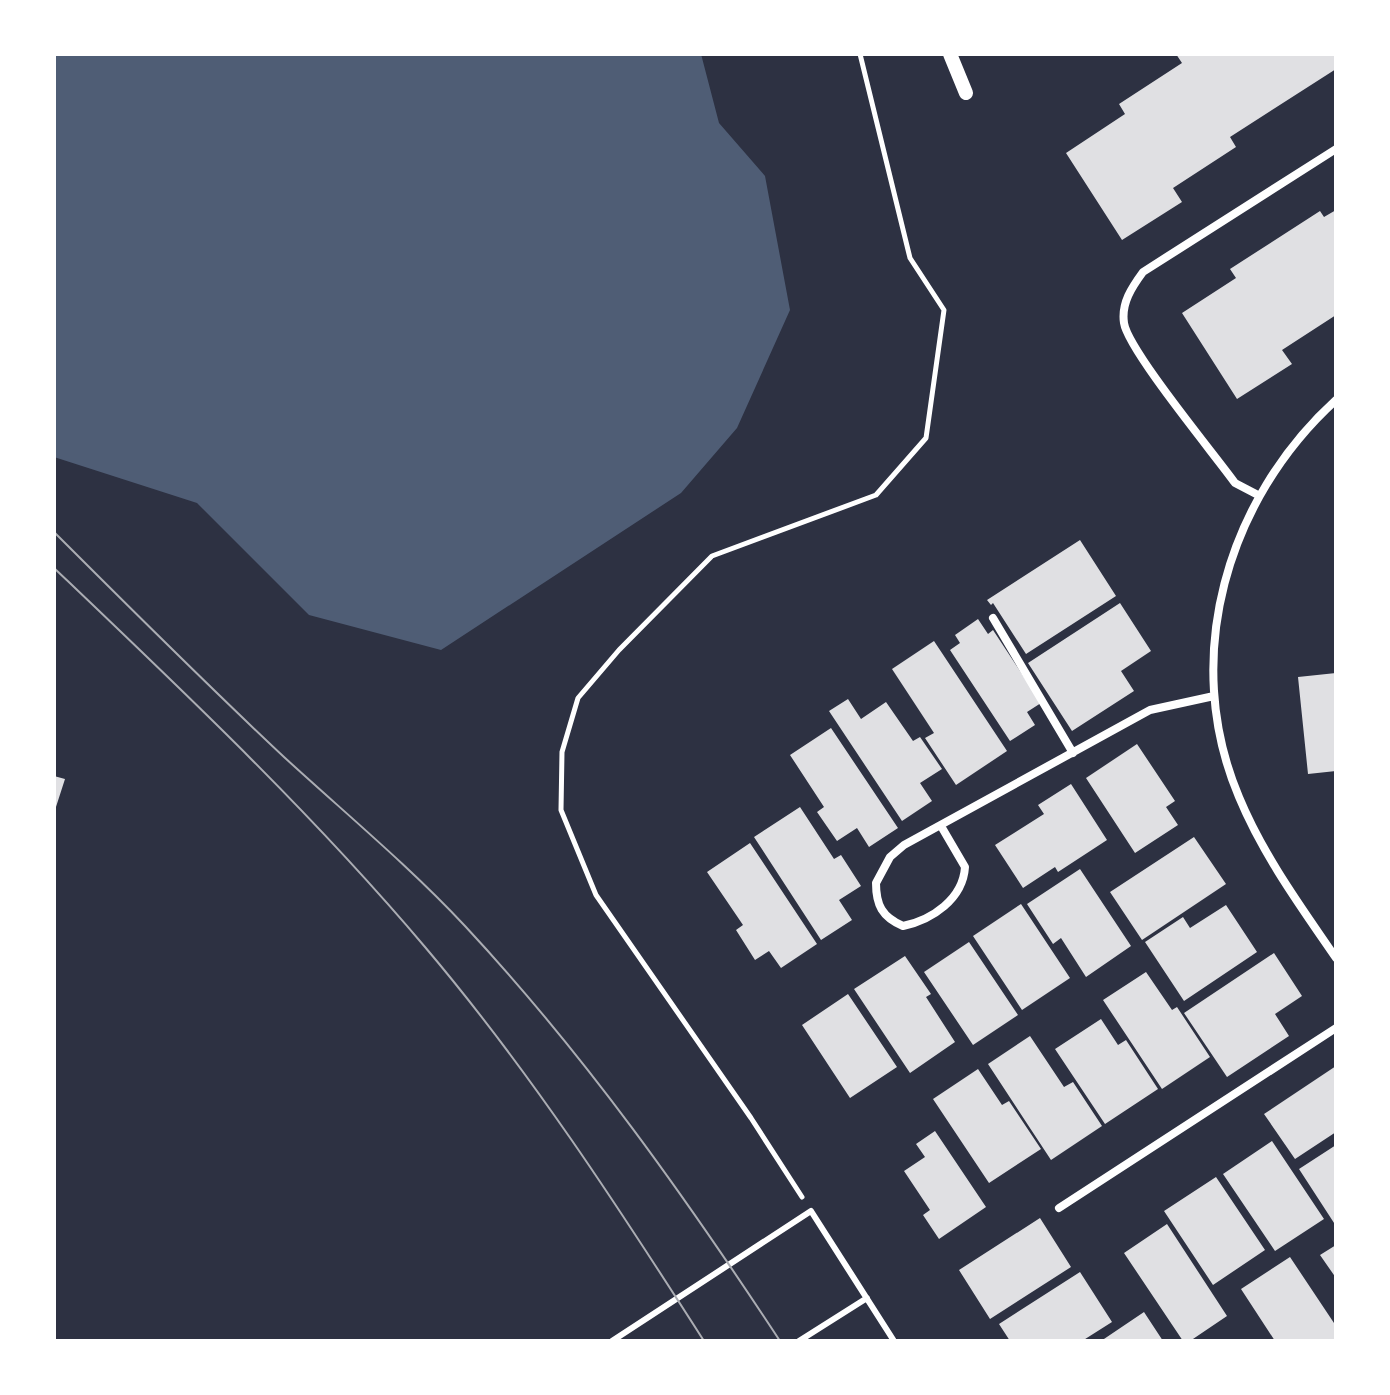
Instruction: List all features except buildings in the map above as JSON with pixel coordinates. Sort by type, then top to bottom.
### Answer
[{"type":"street","points":[[950,54],[966,93]]},
{"type":"street","points":[[1258,495],[1235,483],[1139,353],[1124,325],[1125,304],[1143,272],[1336,149]]},
{"type":"street","points":[[1336,400],[1278,462],[1258,495],[1219,593],[1213,641],[1214,696],[1226,761],[1239,798],[1261,843],[1336,958]]},
{"type":"street","points":[[993,618],[1073,753]]},
{"type":"street","points":[[941,826],[965,867],[960,889],[933,914],[903,926],[889,920],[881,910],[876,883],[890,857],[941,826],[1150,710],[1214,696]]},
{"type":"street","points":[[1059,1208],[1336,1028]]},
{"type":"lane","points":[[612,1341],[811,1211],[894,1341]]},
{"type":"lane","points":[[799,1341],[867,1298]]},
{"type":"path","points":[[811,1211],[751,1118],[596,895],[561,810],[562,752],[578,698],[619,650],[712,556],[876,495],[926,438],[944,310],[910,258],[860,54]]},
{"type":"water","points":[[54,54],[701,54],[719,123],[765,176],[790,310],[737,428],[681,493],[441,650],[309,615],[197,503],[54,457]]},
{"type":"tram line","points":[[54,532],[284,757],[422,882],[509,975],[632,1127],[780,1341]]},
{"type":"tram line","points":[[54,568],[291,800],[425,947],[536,1090],[704,1341]]}]
